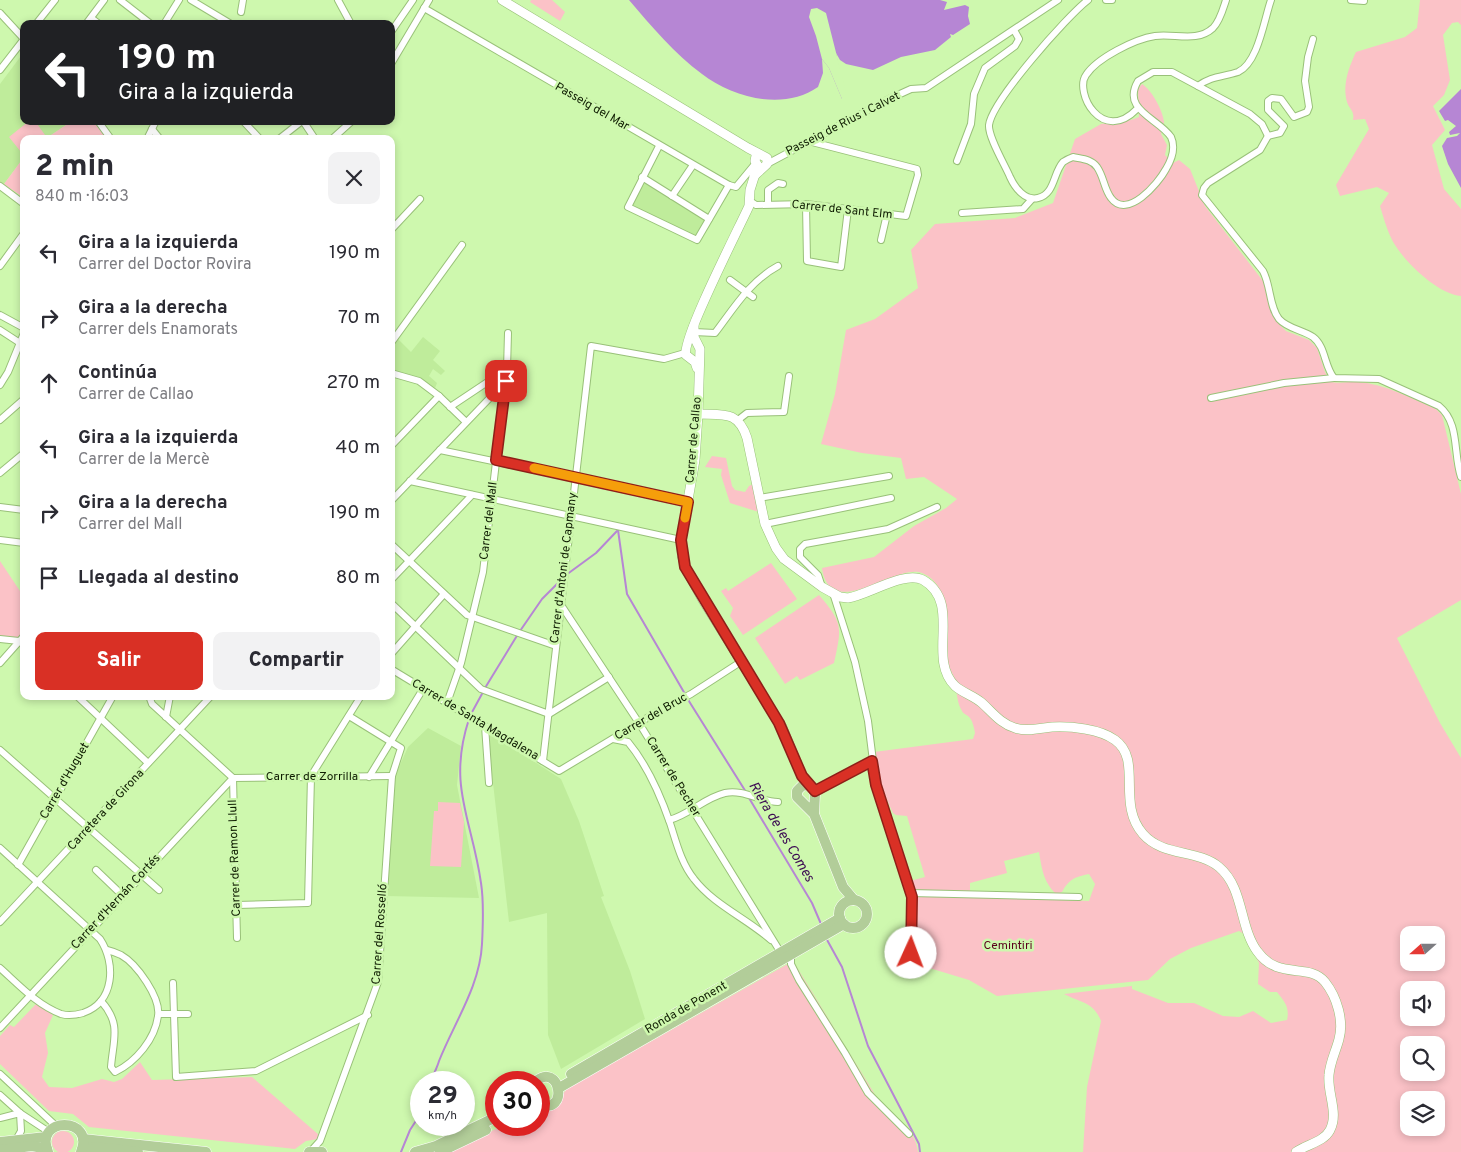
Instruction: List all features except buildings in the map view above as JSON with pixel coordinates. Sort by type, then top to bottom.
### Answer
[{"type":"main road","points":[[502,0],[748,148],[763,161],[754,176],[750,190],[750,201],[694,329],[690,353]]},
{"type":"main road","name":"Carrer de Callao","points":[[694,329],[700,352],[690,353],[698,369],[698,414],[695,460],[681,540],[685,567],[782,727],[807,790]]},
{"type":"main road","points":[[698,414],[731,416],[738,420],[747,438],[765,524],[784,559],[822,587],[848,598],[857,597],[905,577],[916,577],[929,584],[942,607],[945,669],[955,686],[982,703],[996,718],[1016,729],[1072,728],[1104,734],[1115,740],[1123,748],[1129,761],[1128,798],[1131,811],[1144,834],[1163,848],[1211,862],[1220,868],[1234,890],[1254,947],[1261,957],[1277,968],[1310,973],[1325,982],[1339,1011],[1341,1023],[1339,1039],[1329,1075],[1333,1124],[1326,1136],[1296,1152]]},
{"type":"main road","points":[[807,790],[814,814],[843,887],[854,900],[864,905],[867,912],[866,919],[856,927],[842,921]]},
{"type":"main road","points":[[842,921],[843,887]]},
{"type":"main road","points":[[842,905],[854,900]]},
{"type":"main road","points":[[557,1086],[785,956],[842,921]]},
{"type":"main road","points":[[550,1081],[557,1086],[559,1096],[550,1104]]},
{"type":"main road","points":[[415,1152],[436,1146],[485,1122]]},
{"type":"main road","points":[[0,1142],[51,1132],[65,1124],[73,1126],[79,1131],[82,1147]]},
{"type":"main road","points":[[440,1152],[463,1143],[485,1131]]},
{"type":"main road","points":[[0,1150],[32,1146],[47,1151],[51,1132]]},
{"type":"main road","points":[[82,1147],[138,1152]]},
{"type":"main road","points":[[82,1147],[206,1152]]},
{"type":"street","points":[[39,20],[55,0]]},
{"type":"street","points":[[94,20],[91,18],[104,0]]},
{"type":"street","points":[[120,0],[145,20]]},
{"type":"street","points":[[166,20],[179,0]]},
{"type":"street","points":[[191,0],[224,20]]},
{"type":"street","points":[[242,12],[243,0]]},
{"type":"street","points":[[338,0],[349,20]]},
{"type":"street","points":[[395,26],[412,0]]},
{"type":"street","points":[[395,57],[429,0]]},
{"type":"street","name":"Passeig de Rius i Calvet","points":[[763,161],[808,141],[911,89],[926,88],[1058,0]]},
{"type":"street","points":[[1032,199],[1026,197],[1013,184],[990,134],[989,124],[1017,78],[1041,48],[1088,0]]},
{"type":"street","points":[[1106,0],[1112,0]]},
{"type":"street","points":[[1137,109],[1129,118],[1120,121],[1110,122],[1102,119],[1094,113],[1086,97],[1084,83],[1086,75],[1116,51],[1134,42],[1156,36],[1188,37],[1202,35],[1216,25],[1226,0]]},
{"type":"street","points":[[1198,86],[1210,78],[1238,72],[1249,64],[1256,52],[1271,0]]},
{"type":"street","points":[[1351,0],[1364,1]]},
{"type":"street","name":"Passeig del Mar","points":[[424,8],[730,186]]},
{"type":"street","points":[[0,13],[20,35]]},
{"type":"street","points":[[958,161],[971,124],[974,94],[985,68],[1015,46],[1019,39],[1014,30]]},
{"type":"street","points":[[1313,39],[1306,71],[1307,112],[1294,117],[1281,99],[1272,98],[1268,102],[1268,110],[1284,126],[1280,133],[1268,136],[1260,150],[1208,183],[1202,195],[1263,271],[1268,280],[1275,312],[1280,319],[1319,343],[1329,372],[1334,378]]},
{"type":"street","points":[[0,68],[20,44]]},
{"type":"street","points":[[962,213],[1023,209],[1032,199],[1049,192],[1064,162],[1073,157],[1088,160],[1096,167],[1113,201],[1120,205],[1130,206],[1136,202],[1165,171],[1173,153],[1174,143],[1168,132],[1137,109],[1133,98],[1138,81],[1153,72],[1172,72],[1250,114],[1262,124],[1268,136]]},
{"type":"street","points":[[149,135],[154,125]]},
{"type":"street","points":[[248,125],[256,135]]},
{"type":"street","points":[[284,135],[297,125]]},
{"type":"street","points":[[336,135],[348,125]]},
{"type":"street","points":[[152,129],[157,135]]},
{"type":"street","name":"Carrer de Sant Elm","points":[[750,201],[756,205],[806,204],[906,216],[918,175],[917,169],[808,141]]},
{"type":"street","points":[[659,146],[628,207],[697,240],[730,186],[736,187],[763,161]]},
{"type":"street","points":[[672,196],[693,165]]},
{"type":"street","points":[[642,178],[709,218]]},
{"type":"street","points":[[768,204],[768,190],[778,183],[783,184]]},
{"type":"street","points":[[0,186],[20,201]]},
{"type":"street","points":[[395,226],[420,199]]},
{"type":"street","points":[[806,204],[807,261],[841,267],[848,209]]},
{"type":"street","points":[[881,240],[887,214]]},
{"type":"street","points":[[0,266],[20,238]]},
{"type":"street","points":[[395,337],[462,245]]},
{"type":"street","points":[[694,329],[715,333],[762,274],[778,266]]},
{"type":"street","points":[[730,280],[745,293],[753,297]]},
{"type":"street","points":[[0,315],[20,326]]},
{"type":"street","points":[[0,330],[20,342],[0,385]]},
{"type":"street","name":"Carrer del Mall","points":[[447,703],[459,667],[483,572],[506,381],[508,333]]},
{"type":"street","name":"Carrer d'Antoni de Capmany","points":[[543,761],[591,346],[664,359],[690,353]]},
{"type":"street","points":[[450,407],[507,369]]},
{"type":"street","points":[[395,375],[419,381],[439,396],[466,422]]},
{"type":"street","points":[[738,420],[747,413],[784,412],[789,376]]},
{"type":"street","points":[[1211,398],[1284,383],[1334,378],[1379,379],[1439,406],[1451,419],[1457,465],[1461,477]]},
{"type":"street","points":[[395,497],[506,381]]},
{"type":"street","points":[[395,442],[439,396]]},
{"type":"street","points":[[0,420],[20,402]]},
{"type":"street","points":[[440,450],[496,460],[688,502]]},
{"type":"street","points":[[0,473],[20,456]]},
{"type":"street","points":[[759,498],[889,476]]},
{"type":"street","points":[[410,482],[681,540]]},
{"type":"street","points":[[395,576],[472,495]]},
{"type":"street","points":[[765,524],[891,498]]},
{"type":"street","points":[[0,507],[20,510]]},
{"type":"street","points":[[822,587],[818,575],[800,557],[800,549],[805,544],[888,529],[936,507]]},
{"type":"street","points":[[0,540],[20,542]]},
{"type":"street","points":[[395,548],[472,618],[556,646]]},
{"type":"street","points":[[833,593],[855,662],[868,721],[876,785],[911,893],[911,953]]},
{"type":"street","points":[[395,650],[444,594]]},
{"type":"street","name":"Carrer de Pecher","points":[[561,605],[639,723],[791,964],[868,1093],[909,1134]]},
{"type":"street","points":[[395,607],[483,690],[548,714],[609,678]]},
{"type":"street","points":[[0,639],[20,641]]},
{"type":"street","points":[[0,662],[20,643]]},
{"type":"street","name":"Carrer del Bruc","points":[[559,771],[691,694],[742,661]]},
{"type":"street","name":"Carrer de Santa Magdalena","points":[[395,672],[559,771]]},
{"type":"street","points":[[369,777],[423,689]]},
{"type":"street","points":[[82,700],[148,763]]},
{"type":"street","name":"Carrer d'Huguet","points":[[18,865],[111,700]]},
{"type":"street","points":[[150,700],[152,704],[180,731],[233,778]]},
{"type":"street","points":[[166,717],[169,700]]},
{"type":"street","name":"Carretera de Girona","points":[[0,922],[180,731],[207,700]]},
{"type":"street","points":[[237,905],[308,904],[311,776],[359,700]]},
{"type":"street","points":[[349,716],[391,742]]},
{"type":"street","points":[[485,726],[489,783]]},
{"type":"street","points":[[613,739],[628,742],[643,763],[657,788],[683,859],[693,878],[716,902],[762,932],[785,956]]},
{"type":"street","name":"Carrer del Rosselló","points":[[316,1149],[368,1015],[378,982],[392,776],[401,748],[391,742]]},
{"type":"street","points":[[0,750],[90,827],[159,890]]},
{"type":"street","points":[[807,790],[872,761]]},
{"type":"street","name":"Carrer de Zorrilla","points":[[233,778],[392,776]]},
{"type":"street","name":"Carrer d'Hernán Cortés","points":[[0,1028],[233,778]]},
{"type":"street","name":"Carrer de Ramon Llull","points":[[233,778],[237,938]]},
{"type":"street","points":[[669,820],[707,800],[726,793],[742,793],[778,802]]},
{"type":"street","points":[[0,848],[90,931],[107,950],[122,955],[142,975],[152,991],[159,1014],[152,1038],[136,1056],[117,1072],[113,1071],[110,1067],[115,1043],[114,1021],[101,1001]]},
{"type":"street","points":[[96,870],[122,895]]},
{"type":"street","points":[[911,893],[1079,897]]},
{"type":"street","points":[[0,968],[30,995],[49,1008],[76,1016],[90,1011],[101,1001],[109,987],[111,970],[107,950]]},
{"type":"street","points":[[173,983],[176,1076],[256,1071],[368,1015]]},
{"type":"street","points":[[159,1014],[188,1014]]},
{"type":"street","points":[[0,1074],[51,1132]]},
{"type":"street","points":[[0,1095],[20,1113],[51,1132]]},
{"type":"street","points":[[0,1118],[20,1113]]},
{"type":"street","points":[[16,1140],[21,1131],[20,1113]]},
{"type":"shaded area","points":[[629,0],[940,0],[947,2],[944,10],[965,5],[969,7],[968,16],[970,24],[953,35],[950,34],[951,37],[935,50],[901,57],[873,70],[846,64],[840,60],[836,53],[845,99],[842,99],[829,68],[822,59],[823,73],[818,87],[805,94],[790,98],[775,100],[759,99],[728,90],[702,74],[673,49]]},
{"type":"shaded area","points":[[20,57],[20,125],[66,125],[51,135],[20,135],[20,162],[4,184],[0,182],[0,84]]},
{"type":"shaded area","points":[[1461,89],[1461,188],[1448,164],[1442,146],[1447,138],[1457,136],[1460,133],[1450,135],[1449,132],[1456,126],[1448,120],[1445,121],[1439,111]]},
{"type":"shaded area","points":[[645,183],[705,219],[695,237],[631,206]]},
{"type":"shaded area","points":[[423,337],[440,351],[433,360],[445,371],[441,375],[433,369],[429,376],[437,383],[435,388],[419,377],[395,371],[395,343],[398,339],[411,352]]},
{"type":"shaded area","points":[[428,728],[461,746],[457,785],[479,898],[386,896],[394,778],[408,747]]},
{"type":"shaded area","points":[[487,731],[561,779],[579,821],[604,896],[601,897],[630,971],[645,1019],[561,1069],[548,1035],[547,913],[509,922]]},
{"type":"green space","points":[[531,0],[552,0],[565,12],[560,21],[530,2]]},
{"type":"green space","points":[[1420,0],[1461,0],[1461,25],[1458,22],[1452,23],[1443,35],[1450,80],[1444,95],[1433,106],[1445,130],[1432,145],[1444,189],[1461,209],[1461,296],[1452,294],[1433,284],[1400,253],[1388,231],[1380,206],[1389,193],[1377,187],[1340,196],[1336,185],[1369,129],[1365,119],[1353,120],[1352,110],[1346,96],[1347,76],[1356,52],[1405,37],[1417,28]]},
{"type":"green space","name":"Cemintiri","points":[[1142,84],[1153,96],[1162,112],[1164,122],[1161,134],[1167,145],[1165,155],[1173,163],[1179,160],[1190,169],[1205,206],[1263,281],[1276,321],[1286,331],[1309,340],[1317,348],[1325,372],[1331,382],[1368,383],[1398,392],[1436,409],[1442,415],[1461,494],[1461,600],[1397,638],[1440,723],[1461,758],[1461,1152],[1083,1152],[1087,1087],[1101,1021],[1094,1010],[1086,1003],[1064,994],[1132,986],[1132,989],[1168,1003],[1194,1003],[1223,1016],[1239,1017],[1253,1011],[1271,1023],[1287,1020],[1287,1008],[1277,992],[1270,992],[1258,984],[1259,963],[1244,934],[1239,931],[1191,948],[1170,959],[1148,980],[997,996],[969,980],[926,967],[914,950],[916,895],[1089,901],[1095,884],[1089,874],[1084,875],[1073,879],[1062,892],[1056,894],[1046,879],[1039,852],[1004,861],[1007,873],[970,883],[970,891],[913,890],[910,881],[925,877],[907,816],[893,813],[876,776],[874,752],[973,739],[975,733],[973,723],[960,707],[954,677],[948,663],[944,601],[940,589],[933,580],[922,573],[911,572],[851,591],[837,591],[828,584],[822,568],[874,557],[914,526],[946,508],[957,499],[924,477],[906,479],[901,458],[862,453],[821,444],[835,394],[846,330],[875,319],[918,288],[911,250],[935,224],[1015,218],[1053,203],[1075,139],[1101,124],[1131,120],[1139,117],[1138,89]]},
{"type":"green space","points":[[24,125],[38,125],[45,135],[20,135],[20,151],[9,137]]},
{"type":"green space","points":[[66,125],[96,125],[104,135],[51,135]]},
{"type":"green space","points":[[20,162],[20,195],[4,184]]},
{"type":"green space","points":[[712,456],[726,458],[732,486],[735,490],[745,492],[753,484],[759,512],[730,503],[721,475],[722,469],[705,467]]},
{"type":"green space","points":[[0,561],[20,591],[20,638],[0,637]]},
{"type":"green space","points":[[771,563],[797,599],[743,635],[730,616],[733,608],[721,591],[726,588],[728,591]]},
{"type":"green space","points":[[819,595],[833,612],[838,626],[839,633],[834,663],[800,680],[797,676],[785,684],[755,638]]},
{"type":"green space","points":[[438,802],[460,803],[464,822],[461,867],[430,866],[434,811],[438,811]]},
{"type":"green space","points":[[793,961],[877,1098],[907,1129],[916,1143],[918,1152],[448,1152],[485,1134],[485,1136],[550,1136],[550,1102],[562,1095],[567,1089]]},
{"type":"green space","points":[[36,1004],[53,1015],[45,1033],[48,1053],[42,1077],[49,1087],[72,1088],[102,1079],[114,1082],[122,1079],[140,1062],[152,1080],[252,1077],[319,1135],[318,1139],[306,1141],[295,1149],[89,1127],[73,1114],[49,1111],[0,1064],[0,1036],[10,1025],[14,1027]]},
{"type":"green space","points":[[63,1131],[71,1134],[74,1142],[71,1150],[63,1153],[55,1150],[52,1142],[55,1134]]},
{"type":"pier","points":[[817,8],[826,13],[846,92],[845,99],[842,99],[829,68],[822,59],[809,17],[811,9]]},
{"type":"waterway","name":"Riera de les Comes","points":[[618,530],[627,594],[685,694]]},
{"type":"waterway","points":[[566,575],[596,553],[617,531]]},
{"type":"waterway","points":[[520,631],[542,599],[563,578]]},
{"type":"waterway","points":[[485,688],[518,634]]},
{"type":"waterway","points":[[471,714],[483,692]]},
{"type":"waterway","name":"Riera de les Comes","points":[[687,698],[746,792]]},
{"type":"waterway","points":[[435,1071],[477,975],[482,944],[483,906],[481,883],[463,802],[461,783],[460,764],[469,719]]},
{"type":"waterway","name":"Riera de les Comes","points":[[749,798],[812,903],[821,924]]},
{"type":"waterway","name":"Riera de les Comes","points":[[826,938],[842,967],[868,1046],[919,1144],[920,1152]]},
{"type":"waterway","points":[[401,1152],[410,1130]]},
{"type":"slow traffic","points":[[534,468],[688,502],[685,518]]},
{"type":"route","points":[[506,381],[496,460],[688,502],[681,540],[685,567],[703,600],[782,727],[802,776],[808,785],[815,791],[872,761],[876,785],[912,897],[911,953]]}]
